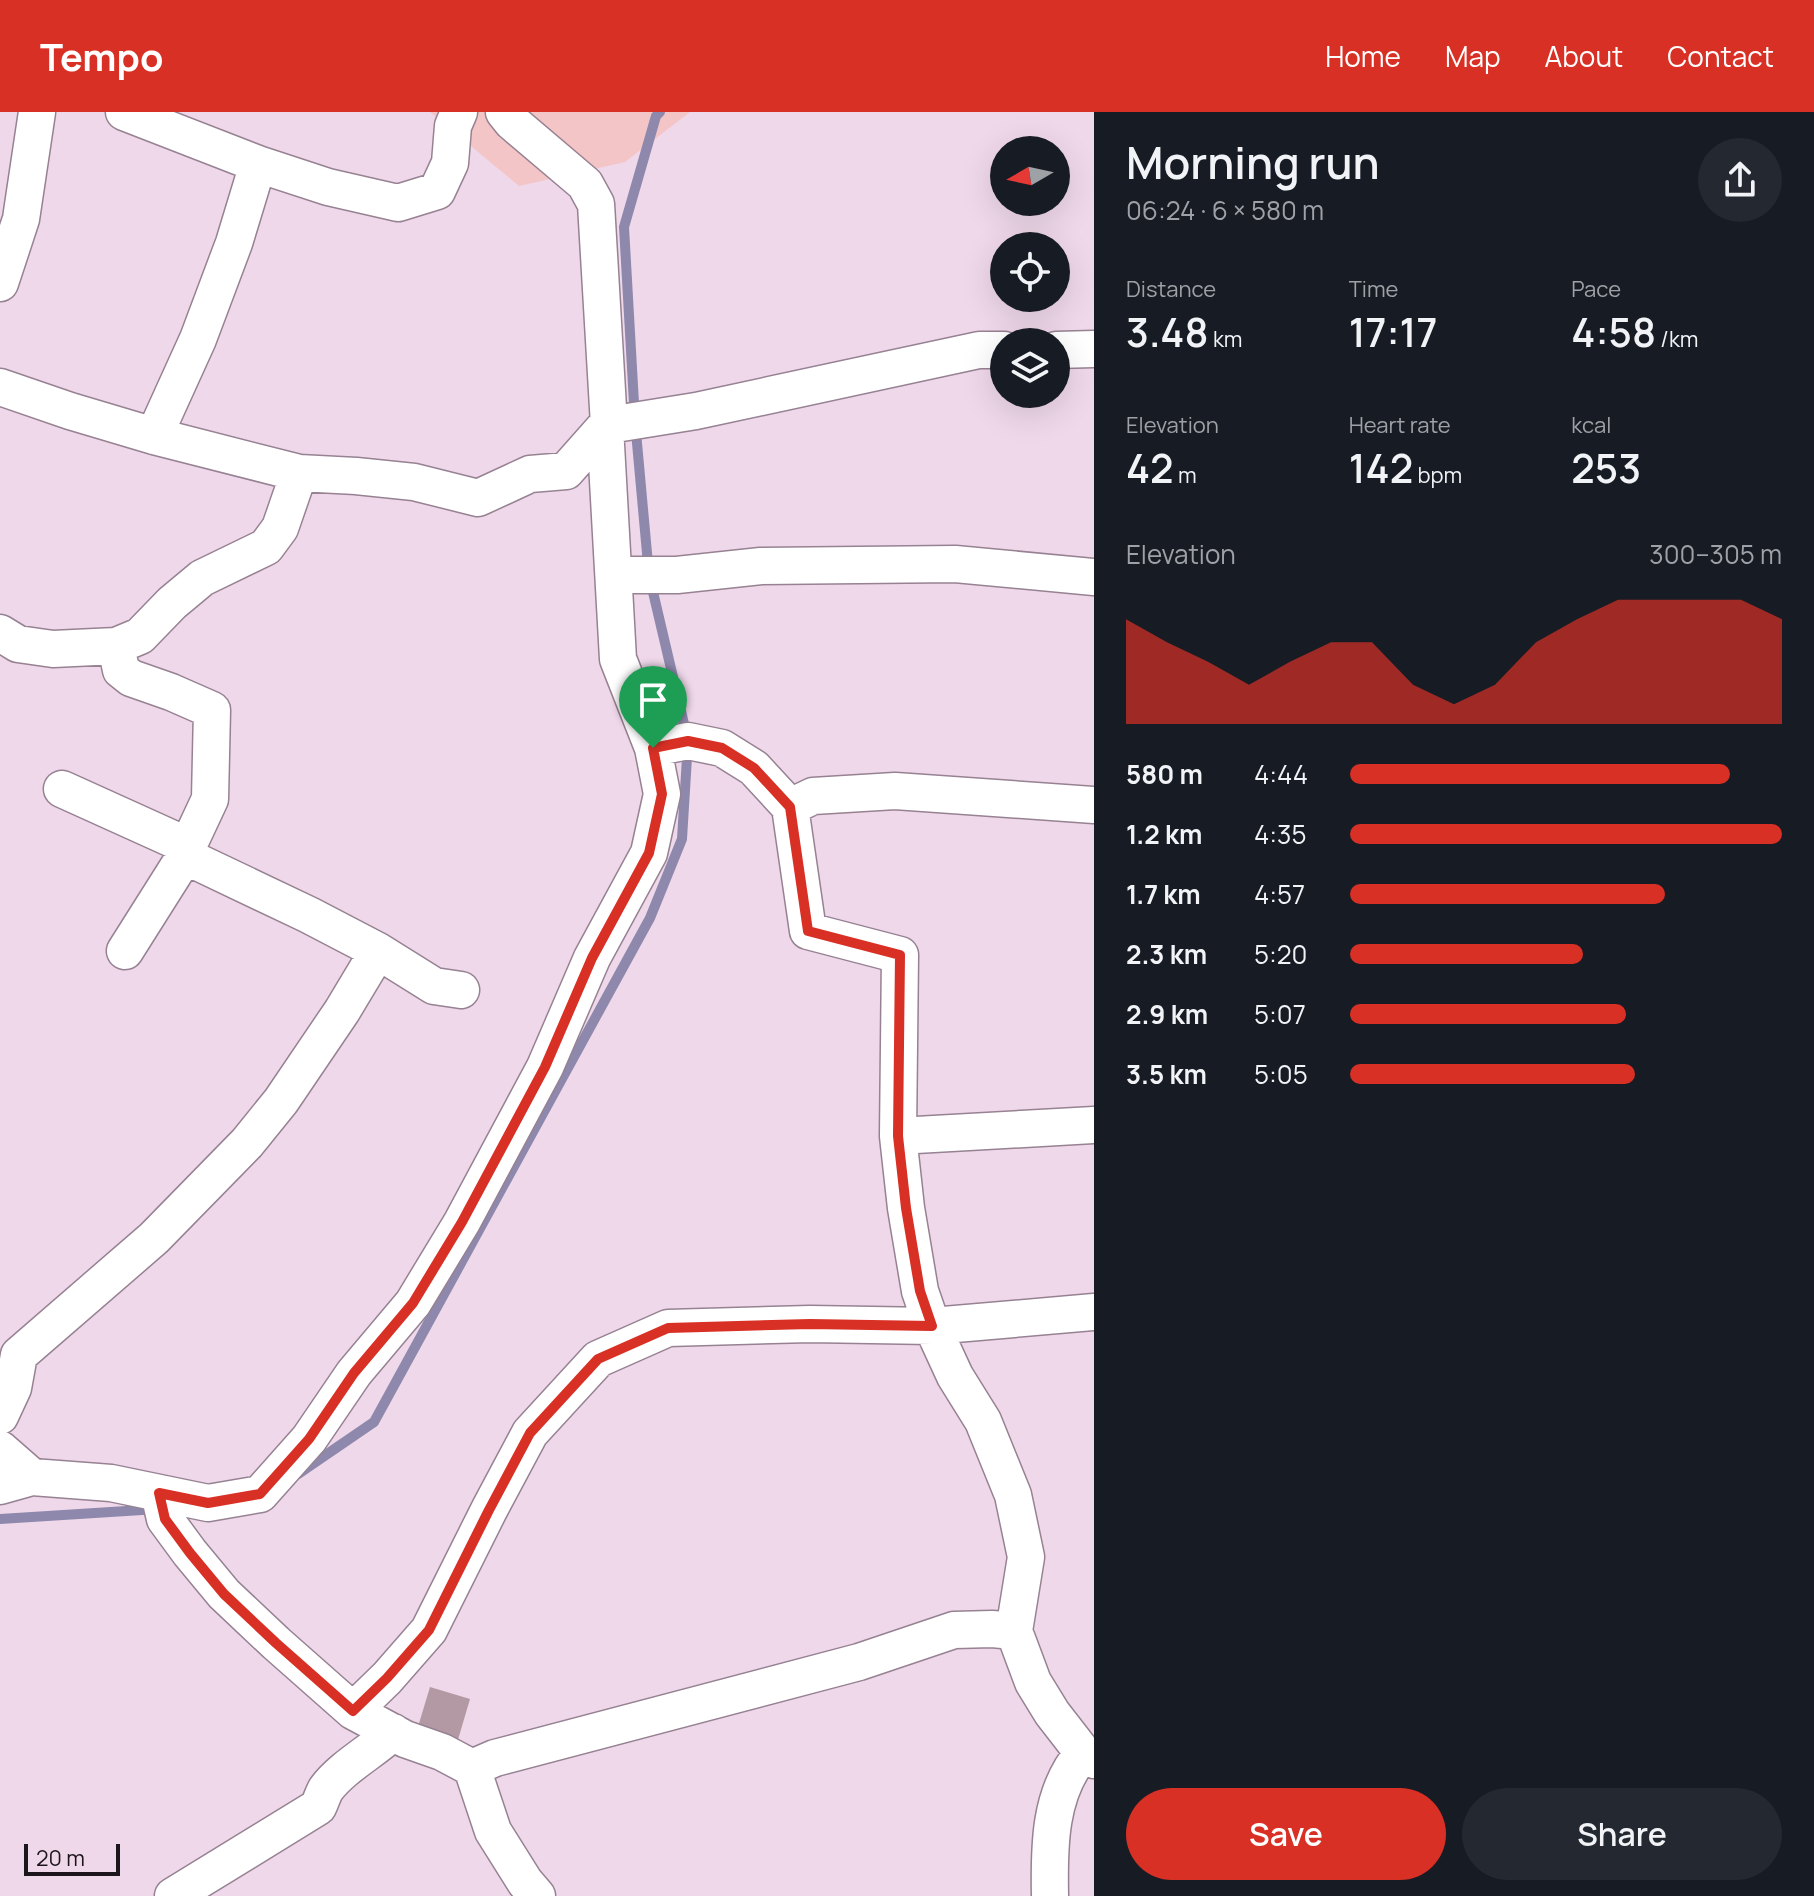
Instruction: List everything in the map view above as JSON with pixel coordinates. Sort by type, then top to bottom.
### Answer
[{"type":"street","points":[[0,283],[21,219],[37,112]]},
{"type":"street","points":[[124,112],[258,164],[328,187],[398,203],[437,191],[450,163],[453,126],[459,112]]},
{"type":"street","points":[[0,1449],[16,1481],[111,1483],[208,1503],[260,1494],[309,1439],[354,1373],[413,1303],[462,1222],[537,1081],[592,958],[649,853],[662,794],[653,748],[618,659],[596,204],[585,184],[504,112]]},
{"type":"street","points":[[154,436],[214,298],[258,164]]},
{"type":"street","points":[[1070,350],[1094,349]]},
{"type":"street","points":[[0,387],[154,436],[299,473],[414,482],[478,498],[530,474],[566,471],[607,426],[696,411],[990,350]]},
{"type":"street","points":[[0,633],[18,644],[53,649],[116,646],[140,636],[202,578],[266,547],[280,528],[299,473]]},
{"type":"street","points":[[614,575],[677,575],[761,566],[955,564],[1094,577]]},
{"type":"street","points":[[116,646],[121,670],[131,678],[212,710],[210,799],[186,851],[125,951]]},
{"type":"street","points":[[653,748],[688,741],[722,748],[754,768],[790,807],[808,931],[900,955],[898,1136],[920,1291],[932,1326],[955,1376],[983,1421],[1013,1495],[1026,1557],[1014,1631],[1033,1682],[1052,1713],[1088,1757],[1072,1766],[1062,1787],[1052,1826],[1050,1896]]},
{"type":"street","points":[[62,789],[378,951],[434,986],[461,990]]},
{"type":"street","points":[[790,807],[813,796],[895,791],[1094,805]]},
{"type":"street","points":[[0,1416],[13,1388],[19,1355],[154,1238],[247,1143],[281,1101],[378,951]]},
{"type":"street","points":[[898,1136],[1094,1125]]},
{"type":"street","points":[[353,1711],[429,1630],[530,1433],[598,1359],[668,1328],[796,1324],[932,1326],[1094,1312]]},
{"type":"street","points":[[159,1493],[165,1519],[224,1594],[353,1711],[405,1739],[442,1752],[472,1768],[493,1831],[537,1896]]},
{"type":"street","points":[[472,1768],[495,1758],[859,1662],[954,1630],[1014,1631]]},
{"type":"street","points":[[173,1896],[318,1807],[326,1789],[393,1732]]},
{"type":"shaded area","points":[[430,112],[690,112],[625,162],[519,186]]},
{"type":"building","points":[[430,1687],[470,1699],[457,1743],[417,1730]]},
{"type":"waterway","points":[[298,1474],[374,1422],[650,918],[682,839],[688,741],[649,575],[635,421],[624,227],[656,116],[660,112]]},
{"type":"waterway","points":[[0,1519],[158,1509]]},
{"type":"route","points":[[688,741],[722,748],[754,768],[790,807],[808,931],[900,955],[898,1136],[920,1291],[932,1326],[810,1324],[668,1328],[598,1359],[530,1433],[429,1630],[353,1711],[224,1594],[165,1519],[159,1493],[208,1503],[260,1494],[309,1439],[354,1373],[413,1303],[462,1222],[545,1067],[592,958],[649,853],[662,794],[653,748],[688,741]]}]
